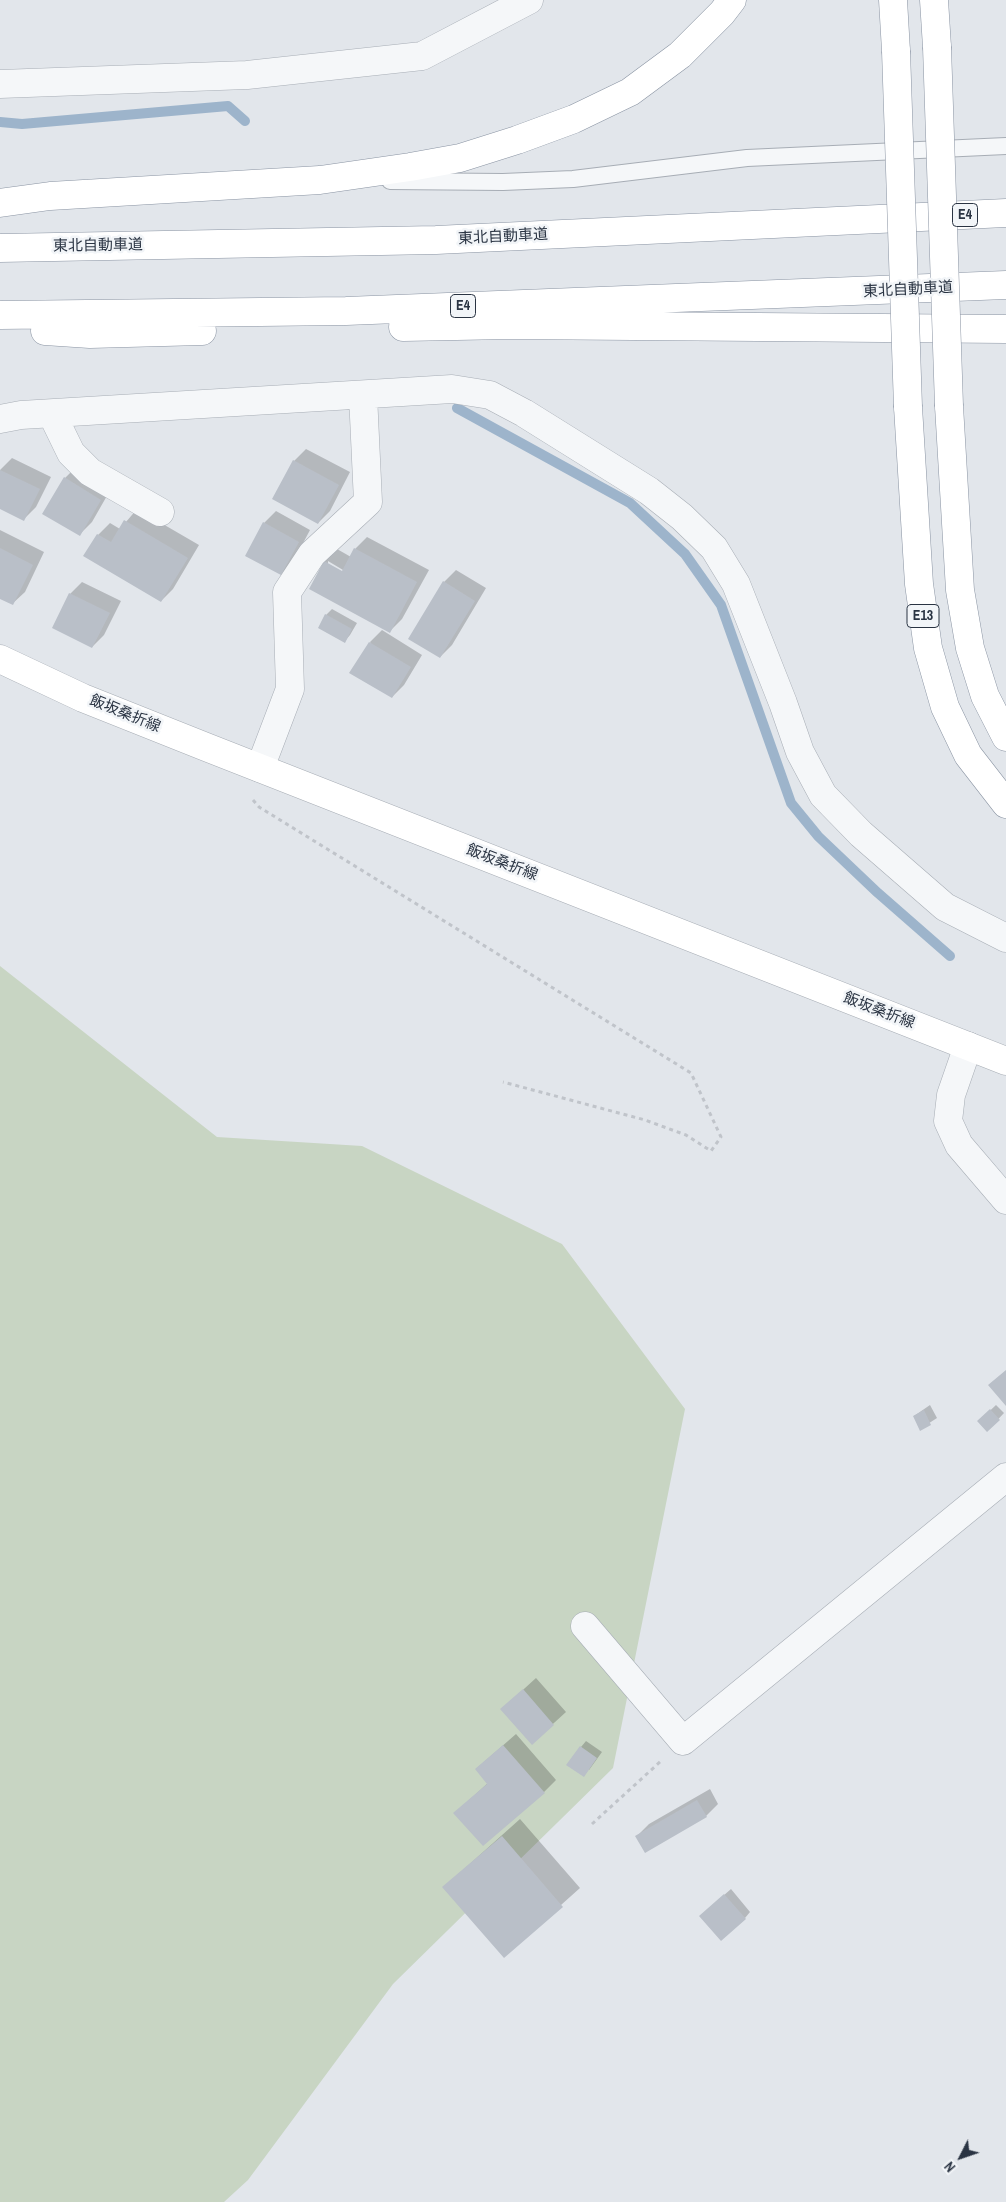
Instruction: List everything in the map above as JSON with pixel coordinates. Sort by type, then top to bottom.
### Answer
[{"type":"main road","points":[[0,203],[50,196],[320,180],[460,158],[574,119],[630,92],[680,55],[722,13],[732,0]]},
{"type":"main road","name":"E13","points":[[893,0],[908,407],[918,584],[928,648],[945,707],[968,755],[1006,804]]},
{"type":"main road","points":[[934,0],[949,406],[960,581],[970,648],[985,696],[1006,737]]},
{"type":"main road","name":"東北自動車道","points":[[0,248],[436,240],[1006,213]]},
{"type":"main road","name":"東北自動車道","points":[[0,315],[356,310],[1006,285]]},
{"type":"main road","points":[[0,328],[90,334],[509,325],[1006,329]]},
{"type":"main road","name":"飯坂桑折線","points":[[0,659],[83,698],[1006,1061]]},
{"type":"street","points":[[0,84],[247,75],[422,56],[529,0]]},
{"type":"street","points":[[0,418],[452,389],[490,395],[524,413],[649,491],[682,517],[714,548],[736,584],[783,703],[800,752],[823,795],[861,834],[945,907],[1006,938]]},
{"type":"street","points":[[260,768],[290,689],[287,592],[312,554],[368,502],[363,395]]},
{"type":"street","points":[[52,414],[71,453],[90,472],[160,512]]},
{"type":"street","points":[[968,1046],[951,1095],[948,1121],[959,1145],[1006,1200]]},
{"type":"street","points":[[585,1626],[683,1740],[1006,1477]]},
{"type":"lane","points":[[320,180],[503,182],[573,179],[747,158],[1006,146]]},
{"type":"path","points":[[252,799],[259,807],[690,1073],[721,1137],[711,1151],[686,1135],[645,1120],[504,1082]]},
{"type":"path","points":[[592,1824],[683,1740]]},
{"type":"green space","points":[[0,966],[217,1137],[362,1146],[562,1244],[685,1409],[613,1768],[393,1984],[248,2180],[224,2202],[0,2202]]},
{"type":"building","points":[[293,460],[339,485],[318,524],[272,499]]},
{"type":"building","points":[[0,470],[40,489],[24,521],[0,509]]},
{"type":"building","points":[[64,477],[101,500],[80,536],[42,514]]},
{"type":"building","points":[[124,520],[188,558],[161,602],[83,556],[97,534],[111,542]]},
{"type":"building","points":[[263,522],[299,542],[281,575],[245,556]]},
{"type":"building","points":[[0,548],[33,565],[13,605],[0,599]]},
{"type":"building","points":[[354,548],[417,582],[390,633],[309,589],[324,561],[342,571]]},
{"type":"building","points":[[443,581],[475,601],[440,658],[408,639]]},
{"type":"building","points":[[69,593],[110,613],[92,648],[52,628]]},
{"type":"building","points":[[325,614],[352,629],[345,643],[318,628]]},
{"type":"building","points":[[369,642],[411,667],[392,698],[349,673]]},
{"type":"building","points":[[1006,1370],[1006,1406],[988,1385]]},
{"type":"building","points":[[990,1409],[1000,1420],[987,1432],[977,1421]]},
{"type":"building","points":[[924,1410],[931,1425],[920,1431],[913,1416]]},
{"type":"building","points":[[523,1689],[554,1725],[532,1745],[500,1709]]},
{"type":"building","points":[[503,1745],[545,1793],[483,1846],[453,1813],[487,1784],[475,1769]]},
{"type":"building","points":[[580,1746],[597,1758],[584,1777],[566,1765]]},
{"type":"building","points":[[697,1800],[707,1817],[645,1853],[635,1836]]},
{"type":"building","points":[[502,1836],[563,1907],[504,1958],[442,1887]]},
{"type":"building","points":[[724,1894],[746,1919],[721,1941],[699,1916]]},
{"type":"waterway","points":[[0,122],[22,124],[228,106],[245,121]]},
{"type":"waterway","points":[[457,408],[630,503],[685,554],[721,605],[791,803],[818,836],[878,893],[950,956]]}]
